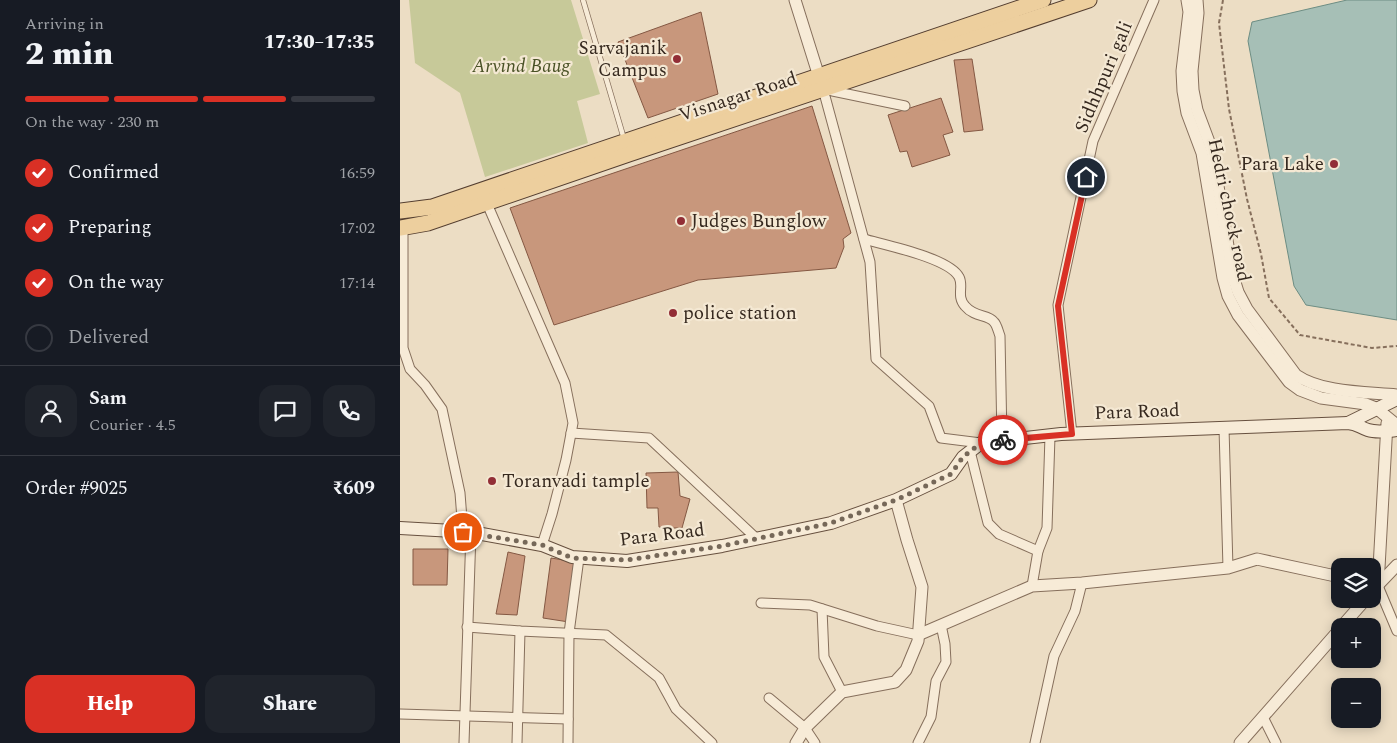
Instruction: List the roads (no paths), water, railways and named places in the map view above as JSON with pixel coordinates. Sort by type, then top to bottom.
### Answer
[{"type":"main road","name":"Visnagar Road","points":[[821,83],[1043,0]]},
{"type":"main road","name":"Visnagar Road","points":[[400,211],[432,207],[484,196],[1058,4],[1089,0]]},
{"type":"main road","name":"Visnagar Road","points":[[401,228],[428,223],[484,196]]},
{"type":"main road","points":[[1348,422],[1356,420],[1393,397]]},
{"type":"main road","name":"Para Road","points":[[400,528],[467,532],[542,545],[572,558],[627,560],[722,546],[831,523],[896,500],[951,474],[963,457],[981,443],[1072,434],[1348,422],[1374,431],[1392,426]]},
{"type":"street","points":[[795,0],[821,83],[870,262],[876,359],[929,406],[941,438],[981,443]]},
{"type":"street","name":"Sidhhpuri gali","points":[[1072,434],[1058,306],[1093,141],[1154,0]]},
{"type":"street","name":"Hedri chock road","points":[[1187,0],[1189,12],[1182,71],[1183,91],[1187,113],[1203,160],[1223,278],[1228,296],[1238,314],[1289,382],[1300,390],[1321,398],[1366,404],[1376,408],[1392,426]]},
{"type":"street","name":"Hedri chock road","points":[[1197,0],[1198,13],[1192,71],[1193,90],[1197,110],[1212,150],[1233,276],[1238,292],[1247,309],[1296,375],[1305,381],[1324,388],[1393,397]]},
{"type":"street","points":[[821,83],[905,106]]},
{"type":"street","points":[[484,196],[565,383],[572,423],[566,460],[542,545]]},
{"type":"street","points":[[401,228],[403,348],[410,369],[425,385],[442,409],[467,532],[464,743]]},
{"type":"street","points":[[864,239],[933,258],[954,271],[960,278],[960,299],[964,306],[972,313],[992,319],[996,323],[1000,336],[1002,440]]},
{"type":"street","points":[[1377,558],[1392,426],[1393,397]]},
{"type":"street","points":[[1224,428],[1228,568]]},
{"type":"street","points":[[571,433],[649,438],[757,539]]},
{"type":"street","points":[[1032,586],[1038,551],[1047,528],[1050,436]]},
{"type":"street","points":[[970,451],[988,523],[999,534],[1038,551]]},
{"type":"street","points":[[796,743],[805,728],[842,692],[895,682],[906,670],[918,640],[922,587],[906,540],[896,500]]},
{"type":"street","points":[[568,743],[569,634],[579,558]]},
{"type":"street","points":[[761,602],[810,605],[877,626],[918,635],[1032,586],[1082,583],[1228,568],[1256,559],[1331,575]]},
{"type":"street","points":[[1381,580],[1397,565]]},
{"type":"street","points":[[1035,743],[1054,656],[1075,611],[1082,583]]},
{"type":"street","points":[[1381,600],[1397,631]]},
{"type":"street","points":[[1350,618],[1358,608]]},
{"type":"street","points":[[822,609],[824,657],[842,692]]},
{"type":"street","points":[[918,743],[931,717],[936,681],[946,662],[945,644],[940,625]]},
{"type":"street","points":[[467,627],[606,635],[659,678],[676,709],[712,743]]},
{"type":"street","points":[[517,743],[520,631]]},
{"type":"street","points":[[1240,743],[1331,639]]},
{"type":"street","points":[[769,698],[805,728],[815,743]]},
{"type":"street","points":[[400,714],[568,719]]},
{"type":"street","points":[[1263,716],[1276,743]]},
{"type":"lane","points":[[582,0],[627,148]]},
{"type":"water","name":"Para Lake","points":[[1347,0],[1397,0],[1397,320],[1306,305],[1294,286],[1248,41],[1252,22]]},
{"type":"place","name":"Sarvajanik Campus","points":[[677,59]]},
{"type":"place","name":"Para Lake","points":[[1334,164]]},
{"type":"place","name":"Judges Bunglow","points":[[681,221]]},
{"type":"place","name":"police station","points":[[673,313]]},
{"type":"place","name":"Toranvadi tample","points":[[492,481]]},
{"type":"park label","name":"Arvind Baug","points":[[521,66]]}]
